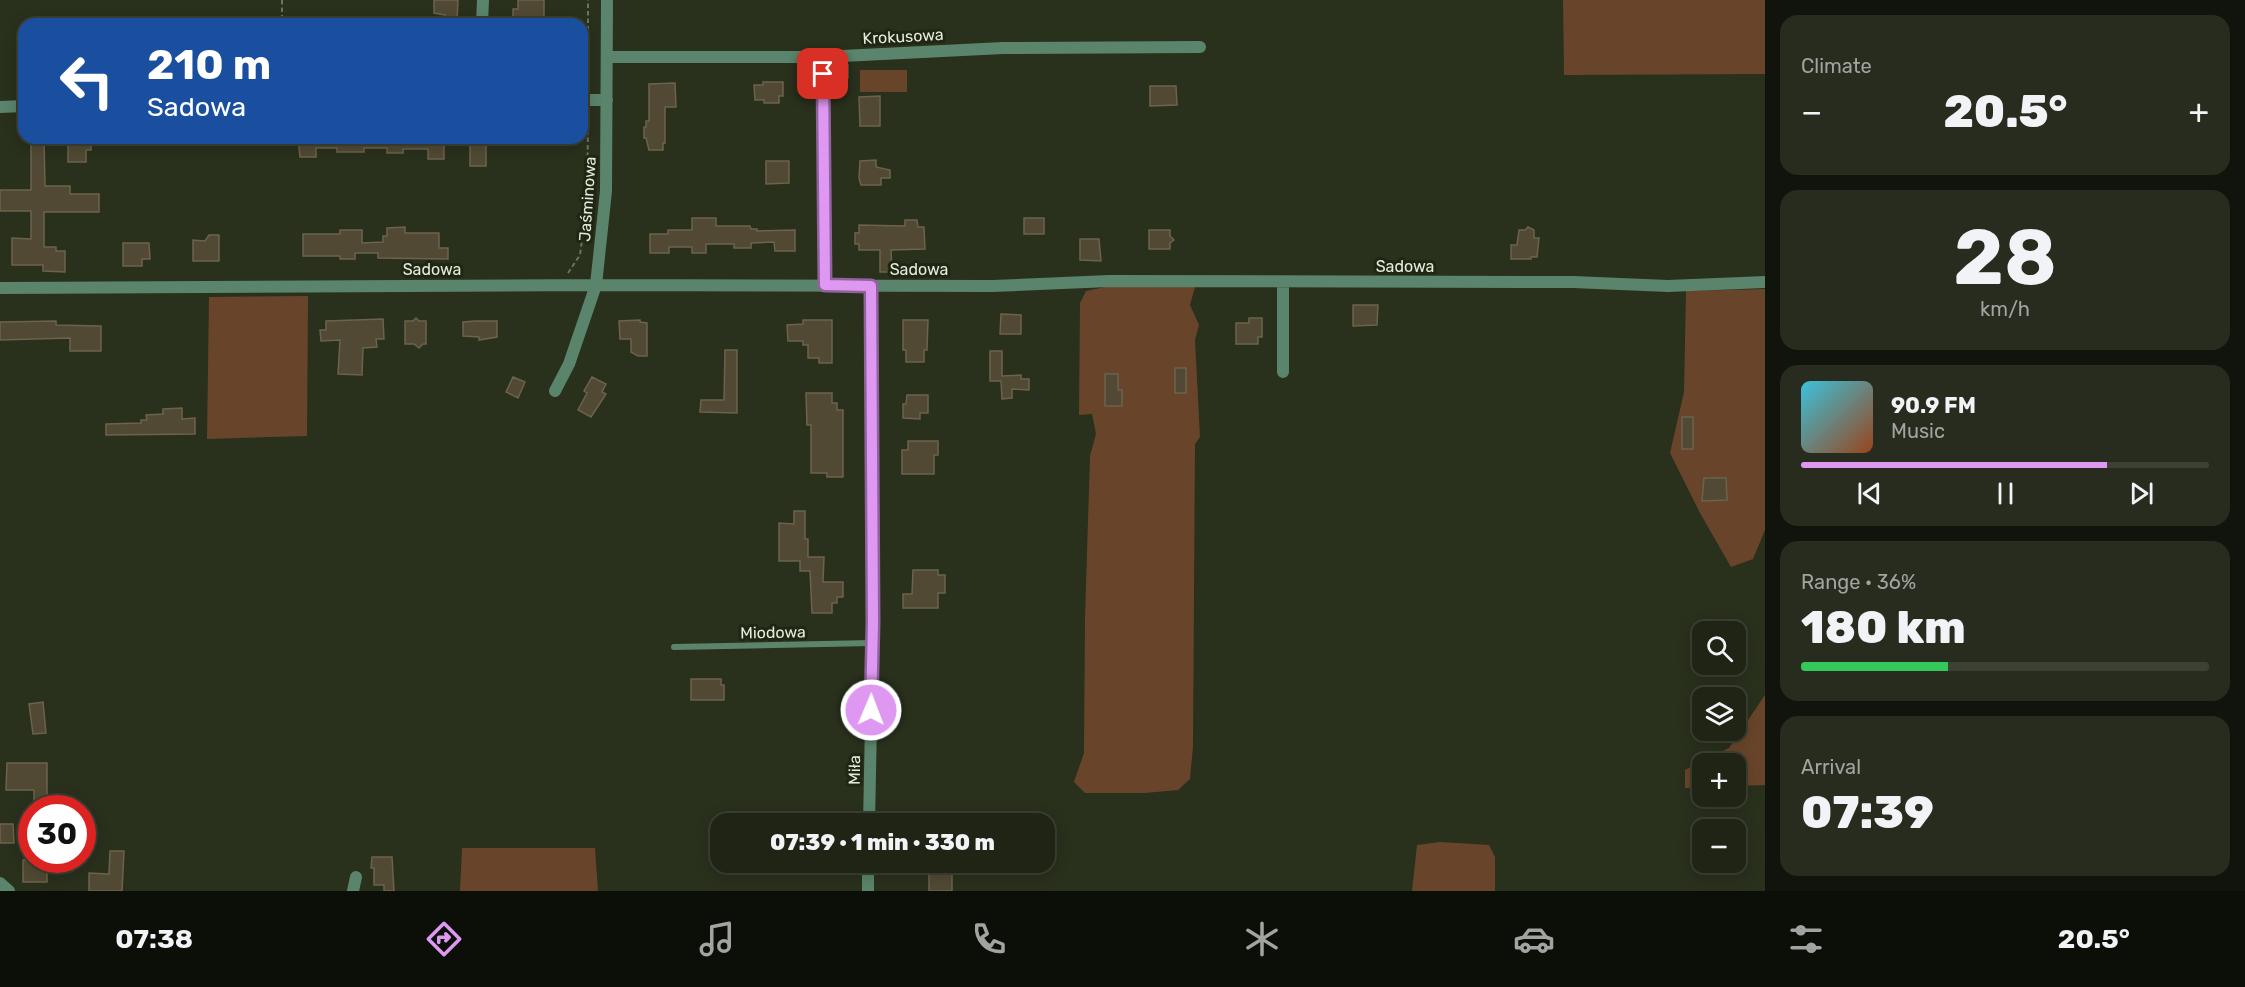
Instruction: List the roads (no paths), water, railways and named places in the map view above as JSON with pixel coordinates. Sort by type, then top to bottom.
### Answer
[{"type":"street","points":[[482,18],[483,0]]},
{"type":"street","name":"Jaśminowa","points":[[555,392],[569,364],[596,285],[606,191],[608,0]]},
{"type":"street","name":"Krokusowa","points":[[607,57],[822,57],[1004,48],[1200,47]]},
{"type":"street","points":[[822,57],[825,285]]},
{"type":"street","points":[[588,100],[607,100]]},
{"type":"street","points":[[0,107],[18,106]]},
{"type":"street","name":"Sadowa","points":[[0,288],[871,286],[1109,281],[1573,282],[1668,286],[1765,282]]},
{"type":"street","points":[[1283,282],[1283,372]]},
{"type":"street","name":"Miła","points":[[869,813],[873,643],[871,286]]},
{"type":"street","points":[[868,873],[868,891]]},
{"type":"street","points":[[353,891],[356,877]]},
{"type":"street","points":[[0,883],[9,891]]},
{"type":"lane","name":"Miodowa","points":[[674,647],[873,643]]}]
